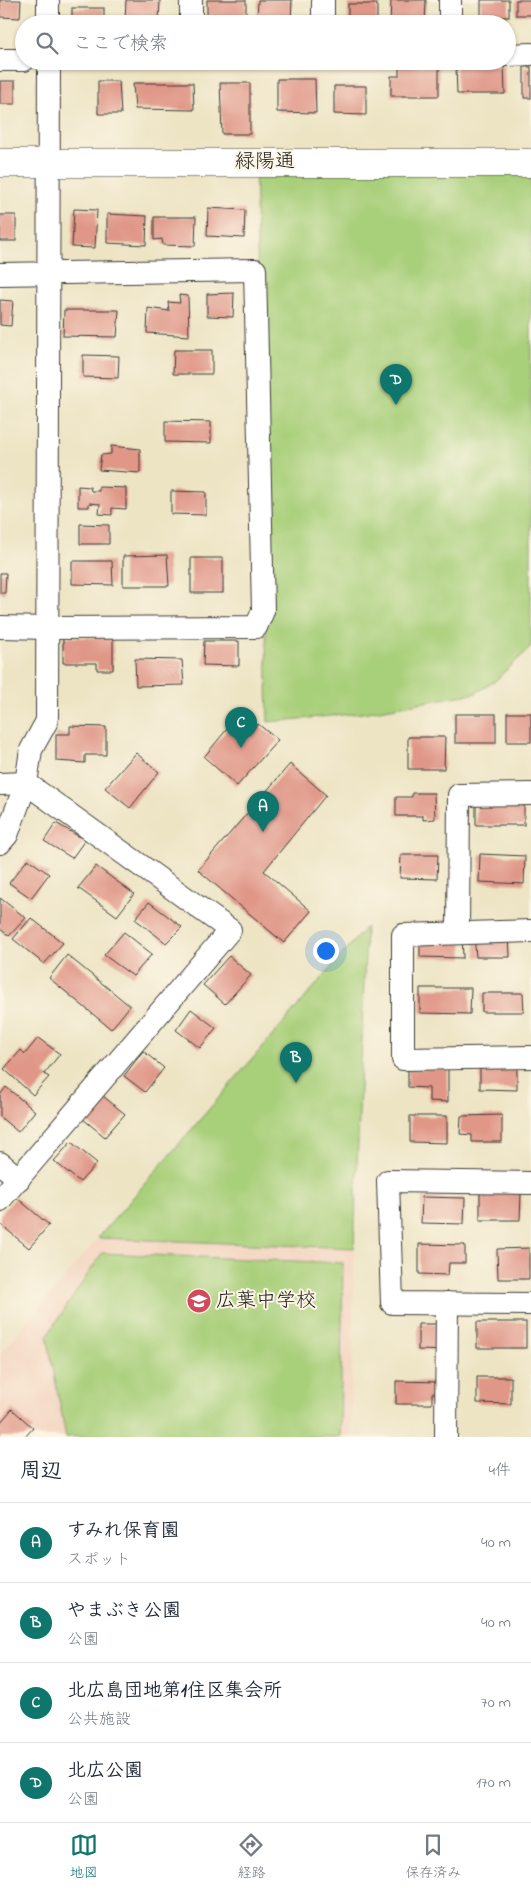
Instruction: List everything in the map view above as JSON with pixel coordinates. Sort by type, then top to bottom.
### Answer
[{"type":"street","points":[[48,0],[48,15]]},
{"type":"street","points":[[190,0],[191,15]]},
{"type":"street","points":[[323,0],[323,15]]},
{"type":"street","points":[[450,0],[450,15]]},
{"type":"street","points":[[516,55],[531,54]]},
{"type":"street","points":[[0,60],[15,60]]},
{"type":"street","points":[[0,843],[7,835],[26,783],[31,750],[48,721],[48,70]]},
{"type":"street","name":"緑陽通","points":[[0,163],[531,163]]},
{"type":"street","points":[[0,274],[255,270],[263,569],[263,611],[256,627],[0,627]]},
{"type":"street","points":[[0,784],[26,783],[230,930],[0,1200]]},
{"type":"street","points":[[458,932],[459,795],[531,794]]},
{"type":"street","points":[[531,931],[402,934],[403,1059],[531,1057]]},
{"type":"street","points":[[0,1163],[19,1179]]},
{"type":"street","points":[[531,1182],[388,1182],[392,1303],[531,1304]]},
{"type":"street","points":[[446,1437],[447,1303]]},
{"type":"shaded area","name":"広葉中学校","points":[[98,1238],[354,1248],[351,1437],[0,1437],[0,1354]]},
{"type":"green space","points":[[255,162],[531,163],[531,647],[495,681],[476,693],[362,713],[268,722]]},
{"type":"green space","points":[[366,927],[354,1248],[98,1238]]},
{"type":"green space","name":"広葉中学校","points":[[102,1253],[343,1263],[340,1437],[66,1437],[47,1336]]},
{"type":"building","points":[[0,0],[21,0],[20,15],[15,15],[15,18],[0,17]]},
{"type":"building","points":[[126,0],[160,0],[159,15],[125,15]]},
{"type":"building","points":[[207,0],[246,0],[246,15],[207,15]]},
{"type":"building","points":[[258,0],[292,0],[291,15],[257,15]]},
{"type":"building","points":[[391,0],[426,0],[425,15],[390,15]]},
{"type":"building","points":[[481,0],[509,0],[509,15],[481,15]]},
{"type":"building","points":[[516,0],[531,0],[531,15],[516,15]]},
{"type":"building","points":[[348,4],[377,4],[377,15],[348,15]]},
{"type":"building","points":[[72,8],[104,8],[104,15],[72,15]]},
{"type":"building","points":[[524,67],[531,67],[531,98],[524,98]]},
{"type":"building","points":[[399,70],[439,70],[439,96],[391,96],[391,76],[399,76]]},
{"type":"building","points":[[456,70],[504,70],[505,94],[457,94]]},
{"type":"building","points":[[277,79],[315,79],[316,113],[277,112]]},
{"type":"building","points":[[0,81],[15,81],[15,104],[0,104]]},
{"type":"building","points":[[98,81],[119,81],[121,114],[98,114]]},
{"type":"building","points":[[133,83],[193,83],[194,110],[135,109]]},
{"type":"building","points":[[220,83],[250,83],[250,134],[222,134]]},
{"type":"building","points":[[334,86],[366,86],[366,115],[334,114]]},
{"type":"building","points":[[208,208],[245,210],[244,238],[207,236]]},
{"type":"building","points":[[74,209],[97,210],[95,248],[72,247]]},
{"type":"building","points":[[107,214],[147,216],[146,245],[107,243]]},
{"type":"building","points":[[0,215],[16,215],[16,241],[0,241]]},
{"type":"building","points":[[154,217],[196,217],[195,246],[163,245],[162,239],[154,240]]},
{"type":"building","points":[[234,293],[233,317],[207,316],[207,294]]},
{"type":"building","points":[[179,295],[188,296],[189,336],[147,333],[148,308],[169,311],[168,302],[180,303]]},
{"type":"building","points":[[0,300],[13,301],[11,326],[0,325]]},
{"type":"building","points":[[64,310],[119,310],[117,337],[63,336]]},
{"type":"building","points":[[174,350],[212,350],[212,374],[173,374]]},
{"type":"building","points":[[83,355],[119,356],[118,378],[83,377]]},
{"type":"building","points":[[165,421],[211,422],[211,443],[165,442]]},
{"type":"building","points":[[111,446],[140,449],[140,473],[99,470],[101,455],[111,454]]},
{"type":"building","points":[[78,486],[90,487],[91,491],[99,491],[99,487],[126,488],[126,509],[112,508],[112,515],[99,514],[100,504],[89,503],[89,507],[78,507]]},
{"type":"building","points":[[171,491],[206,492],[206,515],[171,514]]},
{"type":"building","points":[[80,524],[109,525],[109,544],[80,544]]},
{"type":"building","points":[[167,555],[169,586],[123,586],[123,556]]},
{"type":"building","points":[[191,558],[223,558],[223,593],[191,593]]},
{"type":"building","points":[[72,561],[112,561],[113,585],[72,584]]},
{"type":"building","points":[[0,573],[6,573],[5,593],[0,593]]},
{"type":"building","points":[[63,637],[113,638],[113,670],[97,670],[97,663],[63,663]]},
{"type":"building","points":[[204,641],[239,641],[239,666],[203,665]]},
{"type":"building","points":[[135,659],[182,660],[184,685],[136,686]]},
{"type":"building","points":[[507,713],[531,713],[531,742],[507,742]]},
{"type":"building","points":[[455,714],[496,714],[496,743],[455,743]]},
{"type":"building","points":[[258,724],[278,740],[237,786],[204,757],[228,728],[243,740]]},
{"type":"building","points":[[70,726],[106,727],[106,755],[85,755],[85,763],[56,761],[56,734],[70,734]]},
{"type":"building","points":[[408,737],[445,737],[444,769],[408,769]]},
{"type":"building","points":[[136,753],[159,772],[130,808],[105,788]]},
{"type":"building","points":[[290,764],[326,795],[264,871],[311,911],[284,943],[198,870]]},
{"type":"building","points":[[412,793],[434,793],[435,819],[423,820],[423,816],[396,816],[396,797],[412,797]]},
{"type":"building","points":[[476,796],[524,796],[524,825],[476,825]]},
{"type":"building","points":[[56,823],[85,840],[72,858],[44,841]]},
{"type":"building","points":[[480,854],[525,856],[524,884],[479,882]]},
{"type":"building","points":[[401,855],[438,855],[437,879],[400,878]]},
{"type":"building","points":[[28,859],[49,874],[31,898],[9,883]]},
{"type":"building","points":[[96,866],[134,894],[117,916],[78,888]]},
{"type":"building","points":[[0,898],[26,918],[9,936],[0,929]]},
{"type":"building","points":[[149,902],[182,927],[166,943],[135,919]]},
{"type":"building","points":[[31,918],[63,943],[44,964],[13,939]]},
{"type":"building","points":[[124,932],[152,954],[133,976],[104,955]]},
{"type":"building","points":[[462,934],[463,958],[420,957],[420,944]]},
{"type":"building","points":[[509,934],[510,957],[476,957],[474,935]]},
{"type":"building","points":[[67,955],[130,1006],[111,1029],[49,978]]},
{"type":"building","points":[[229,956],[251,975],[225,1004],[203,985]]},
{"type":"building","points":[[420,988],[471,988],[470,1014],[420,1013]]},
{"type":"building","points":[[482,993],[523,993],[524,1012],[482,1012]]},
{"type":"building","points":[[191,1009],[216,1028],[200,1048],[176,1030]]},
{"type":"building","points":[[38,1038],[60,1054],[44,1074],[49,1077],[33,1095],[4,1069],[21,1050],[25,1054]]},
{"type":"building","points":[[143,1051],[164,1068],[145,1092],[124,1076]]},
{"type":"building","points":[[480,1062],[517,1062],[517,1090],[480,1089]]},
{"type":"building","points":[[408,1069],[448,1069],[448,1102],[429,1101],[429,1088],[408,1087]]},
{"type":"building","points":[[6,1087],[35,1111],[18,1132],[0,1117],[0,1095]]},
{"type":"building","points":[[103,1096],[125,1114],[105,1137],[83,1119]]},
{"type":"building","points":[[502,1115],[502,1142],[472,1142],[472,1135],[460,1134],[461,1116]]},
{"type":"building","points":[[410,1116],[447,1116],[447,1143],[410,1142]]},
{"type":"building","points":[[71,1142],[97,1163],[80,1182],[54,1161]]},
{"type":"building","points":[[480,1193],[521,1193],[520,1220],[480,1220]]},
{"type":"building","points":[[16,1197],[49,1225],[29,1248],[0,1224],[0,1215]]},
{"type":"building","points":[[422,1197],[465,1198],[464,1224],[421,1223]]},
{"type":"building","points":[[419,1244],[465,1245],[465,1263],[449,1263],[448,1275],[419,1274]]},
{"type":"building","points":[[529,1248],[529,1279],[498,1279],[497,1249]]},
{"type":"building","points":[[477,1322],[526,1322],[526,1348],[477,1348]]},
{"type":"building","points":[[418,1324],[448,1324],[449,1351],[418,1350]]},
{"type":"building","points":[[477,1377],[511,1377],[511,1404],[477,1403]]},
{"type":"building","points":[[396,1381],[440,1382],[441,1394],[432,1393],[432,1404],[396,1404]]},
{"type":"building","points":[[12,1409],[33,1428],[25,1437],[0,1437],[0,1423]]},
{"type":"place","name":"北広公園","points":[[396,405]]},
{"type":"place","name":"北広島団地第1住区集会所","points":[[241,748]]},
{"type":"place","name":"すみれ保育園","points":[[263,832]]},
{"type":"place","name":"やまぶき公園","points":[[296,1083]]},
{"type":"place","name":"広葉中学校","points":[[199,1301]]}]
